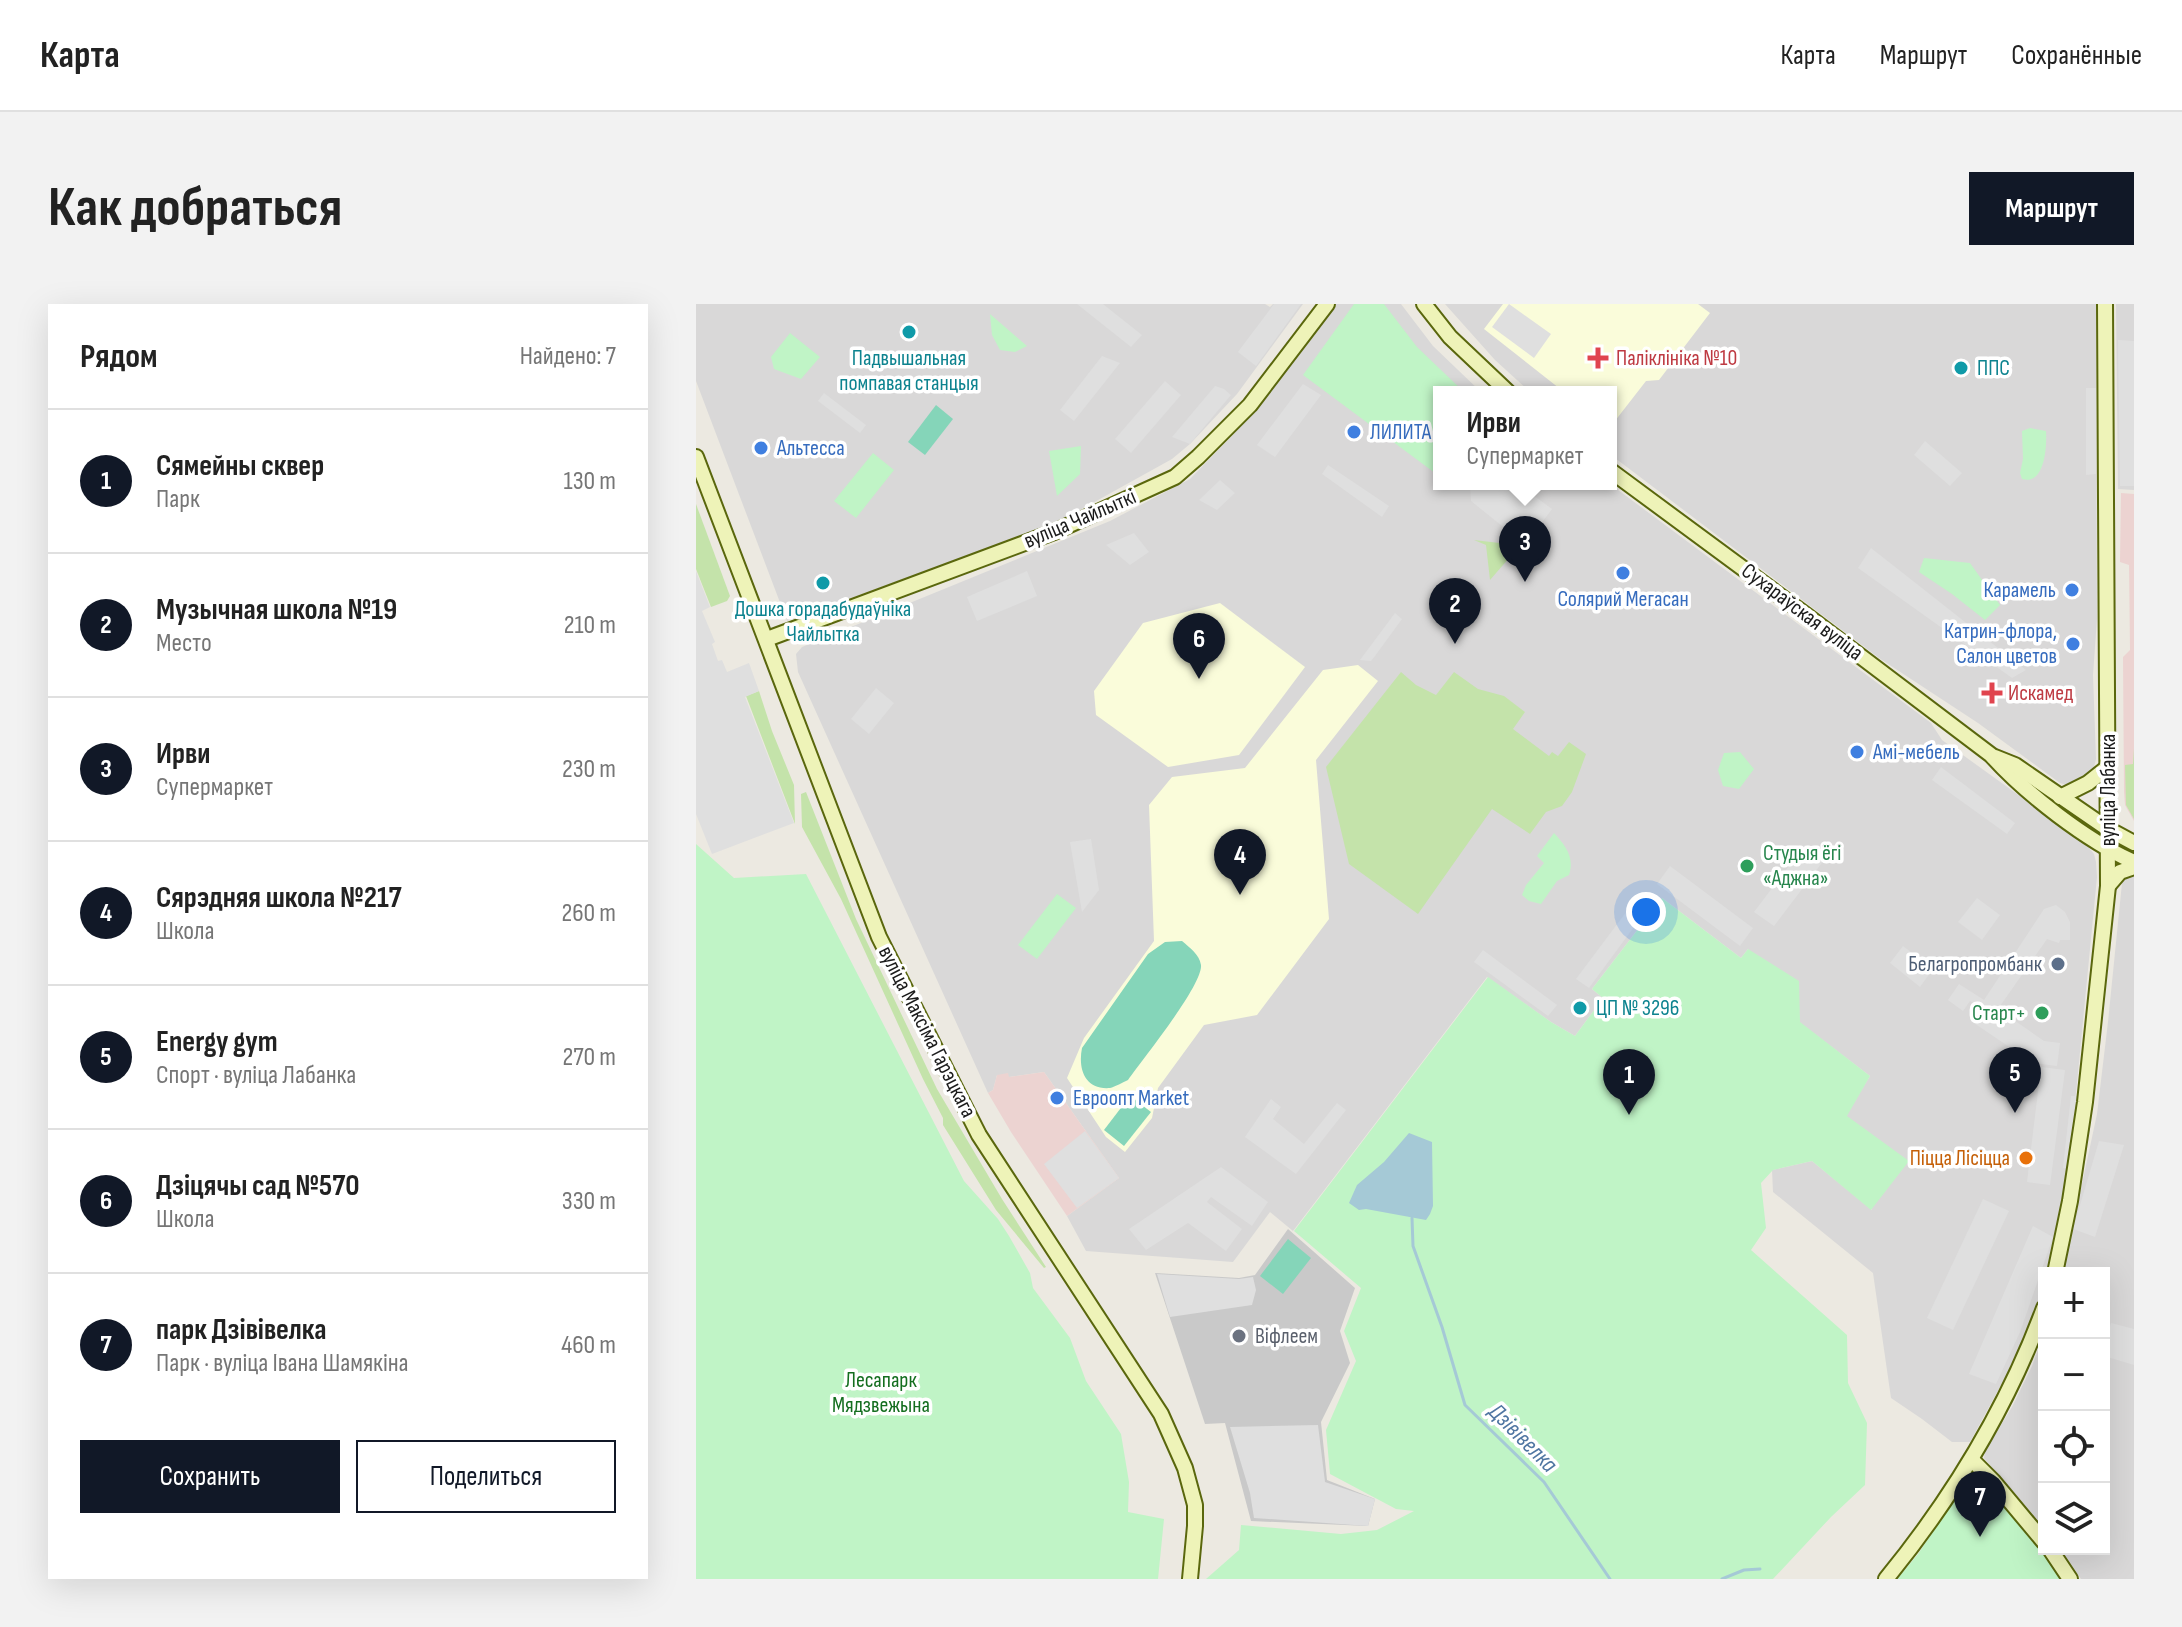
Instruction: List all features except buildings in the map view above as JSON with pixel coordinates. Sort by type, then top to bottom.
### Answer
[{"type":"main road","name":"вуліца Чайлыткі","points":[[767,639],[1054,532],[1175,477],[1250,405],[1327,304]]},
{"type":"main road","points":[[1424,304],[1450,337],[1502,386]]},
{"type":"main road","name":"вуліца Лабанка","points":[[2056,1267],[2085,1102],[2108,886],[2105,304]]},
{"type":"main road","name":"вуліца Максіма Гарэцкага","points":[[696,457],[879,937],[979,1135],[1161,1414],[1185,1468],[1195,1505],[1190,1579]]},
{"type":"main road","name":"Сухараўская вуліца","points":[[1617,475],[1991,755],[2017,781],[2108,850],[2134,864]]},
{"type":"main road","name":"Сухараўская вуліца","points":[[1991,755],[2015,765],[2108,829],[2134,843]]},
{"type":"main road","points":[[2060,797],[2088,783],[2108,767]]},
{"type":"main road","points":[[2108,886],[2120,872],[2134,864]]},
{"type":"main road","points":[[1886,1579],[1914,1545],[1972,1460],[2003,1405],[2038,1324]]},
{"type":"main road","points":[[1972,1460],[2038,1535]]},
{"type":"main road","points":[[2054,1555],[2070,1579]]},
{"type":"shaded area","points":[[696,304],[1265,304],[1270,307],[1273,304],[1303,304],[1237,394],[1172,459],[1053,525],[787,621],[696,381]]},
{"type":"shaded area","points":[[1077,304],[1103,304],[1142,335],[1131,347]]},
{"type":"shaded area","points":[[1274,304],[1301,304],[1256,366],[1238,352]]},
{"type":"shaded area","points":[[1334,304],[1401,304],[1433,346],[1475,386],[1433,386],[1433,490],[1617,489],[1931,723],[1942,740],[2085,843],[2094,854],[2097,877],[2076,1093],[2062,1199],[2047,1267],[2038,1267],[2038,1301],[2020,1350],[1970,1442],[1952,1442],[1891,1398],[1873,1273],[1773,1192],[1772,1170],[1812,1161],[1872,1210],[1846,1115],[1870,1076],[1799,1022],[1748,949],[1741,958],[1662,898],[1592,989],[1603,998],[1575,1036],[1487,977],[1293,1231],[1270,1212],[1233,1262],[1086,1251],[1067,1216],[1119,1178],[1044,1072],[1009,1077],[997,1075],[993,1090],[988,1093],[798,672],[796,654],[802,647],[1110,521],[1190,479],[1270,391]]},
{"type":"shaded area","points":[[1445,304],[2096,304],[2097,619],[2093,675],[2096,759],[2092,775],[2070,786],[2060,783],[1978,723],[1879,658],[1617,460],[1617,386],[1523,386],[1495,360]]},
{"type":"shaded area","name":"Паліклініка №10","points":[[1503,304],[1698,304],[1710,313],[1659,380],[1646,381],[1617,418],[1617,386],[1556,386],[1484,329]]},
{"type":"shaded area","points":[[1509,304],[1551,334],[1534,358],[1492,327]]},
{"type":"shaded area","points":[[2116,304],[2134,304],[2134,490],[2118,489]]},
{"type":"shaded area","points":[[2118,340],[2134,341],[2134,486],[2120,486]]},
{"type":"shaded area","points":[[1102,356],[1120,363],[1074,421],[1060,410]]},
{"type":"shaded area","points":[[1165,381],[1181,395],[1131,453],[1115,439]]},
{"type":"shaded area","points":[[1303,384],[1321,395],[1275,457],[1257,445]]},
{"type":"shaded area","points":[[1215,386],[1231,395],[1190,444],[1172,437]]},
{"type":"shaded area","points":[[2086,388],[2096,388],[2096,474],[2086,475]]},
{"type":"shaded area","points":[[824,393],[866,425],[860,433],[818,401]]},
{"type":"shaded area","points":[[1925,441],[1962,473],[1950,486],[1914,455]]},
{"type":"shaded area","points":[[1328,465],[1389,506],[1382,517],[1322,474]]},
{"type":"shaded area","points":[[1220,480],[1235,493],[1217,510],[1199,500]]},
{"type":"shaded area","points":[[1470,490],[1526,490],[1552,509],[1531,537],[1522,542],[1471,501]]},
{"type":"shaded area","points":[[2121,493],[2134,494],[2134,821],[2125,805],[2124,791],[2123,657],[2130,650],[2129,565],[2120,562]]},
{"type":"shaded area","points":[[1134,533],[1149,552],[1130,565],[1106,545]]},
{"type":"shaded area","points":[[1871,548],[2026,670],[2012,678],[1858,568]]},
{"type":"shaded area","points":[[696,571],[710,607],[702,611],[715,642],[712,644],[718,661],[722,660],[727,672],[749,663],[759,691],[745,697],[794,823],[712,854],[696,814]]},
{"type":"shaded area","points":[[1027,571],[1037,596],[977,621],[967,597]]},
{"type":"shaded area","points":[[1220,603],[1305,667],[1239,755],[1168,767],[1096,715],[1094,691],[1143,623]]},
{"type":"shaded area","points":[[1395,613],[1402,619],[1375,656],[1371,661],[1360,660]]},
{"type":"shaded area","points":[[1358,665],[1378,681],[1316,760],[1329,919],[1257,1015],[1204,1025],[1158,1088],[1152,1118],[1125,1152],[1106,1137],[1067,1078],[1084,1038],[1154,941],[1149,805],[1172,777],[1245,768],[1323,670]]},
{"type":"shaded area","points":[[876,688],[894,703],[869,734],[851,719]]},
{"type":"shaded area","points":[[1941,767],[2015,823],[2007,834],[1932,780]]},
{"type":"shaded area","points":[[1091,839],[1099,890],[1082,912],[1070,842]]},
{"type":"shaded area","points":[[1805,845],[1824,860],[1774,926],[1754,912]]},
{"type":"shaded area","points":[[1670,866],[1753,928],[1740,946],[1657,884]]},
{"type":"shaded area","points":[[2134,872],[2134,1579],[2081,1579],[2065,1555],[2110,1555],[2110,1267],[2064,1267],[2097,1114],[2123,878]]},
{"type":"shaded area","points":[[1977,898],[2000,915],[1982,940],[1958,922]]},
{"type":"shaded area","points":[[1633,903],[1645,912],[1589,988],[1576,979]]},
{"type":"shaded area","points":[[2056,905],[2065,912],[2070,922],[2070,940],[2060,940],[2059,943],[2047,939],[1998,1009],[2044,1041],[2060,1043],[2057,1066],[2033,1063],[1971,1021],[1980,1008],[1970,1001],[1963,1011],[1948,1000],[1959,984],[1984,1000],[2044,909]]},
{"type":"shaded area","points":[[1903,946],[1933,969],[1920,987],[1890,963]]},
{"type":"shaded area","points":[[1483,950],[1557,1005],[1548,1016],[1474,962]]},
{"type":"shaded area","points":[[2041,1067],[2065,1070],[2050,1185],[2027,1182]]},
{"type":"shaded area","points":[[1044,1072],[1119,1178],[1067,1216],[988,1093],[993,1090],[997,1075],[1008,1073],[1009,1077]]},
{"type":"shaded area","points":[[2071,1096],[2077,1096],[2069,1169],[2063,1168]]},
{"type":"shaded area","points":[[1271,1099],[1281,1107],[1273,1119],[1304,1144],[1337,1103],[1346,1110],[1296,1174],[1245,1137]]},
{"type":"shaded area","points":[[1085,1131],[1119,1178],[1077,1208],[1044,1164]]},
{"type":"shaded area","points":[[2099,1141],[2124,1145],[2095,1237],[2073,1229]]},
{"type":"shaded area","points":[[1221,1167],[1268,1202],[1252,1226],[1211,1197],[1207,1202],[1242,1229],[1226,1251],[1188,1223],[1146,1250],[1129,1229]]},
{"type":"shaded area","points":[[1983,1199],[2009,1211],[1953,1330],[1927,1318]]},
{"type":"shaded area","points":[[2033,1226],[2053,1237],[2043,1267],[2038,1267],[2038,1280],[2020,1332],[1996,1384],[1969,1374]]},
{"type":"shaded area","points":[[1288,1229],[1355,1288],[1340,1331],[1350,1363],[1321,1422],[1327,1480],[1375,1499],[1368,1526],[1251,1521],[1225,1423],[1205,1424],[1155,1273],[1239,1278],[1255,1275]]},
{"type":"shaded area","points":[[1157,1274],[1239,1279],[1253,1277],[1256,1290],[1252,1305],[1170,1317]]},
{"type":"shaded area","points":[[2111,1323],[2134,1329],[2134,1365],[2110,1358]]},
{"type":"shaded area","points":[[2038,1350],[2038,1520],[1984,1458]]},
{"type":"shaded area","points":[[1318,1425],[1325,1482],[1375,1499],[1368,1526],[1254,1518],[1250,1493],[1230,1427]]},
{"type":"green space","points":[[1354,304],[1384,304],[1417,347],[1458,386],[1433,386],[1433,472],[1303,375]]},
{"type":"green space","points":[[990,314],[1027,346],[1015,352],[1000,350],[992,335]]},
{"type":"green space","points":[[790,333],[820,357],[801,379],[774,369],[771,357]]},
{"type":"green space","points":[[936,405],[953,419],[925,455],[908,442]]},
{"type":"green space","points":[[2030,428],[2046,431],[2043,463],[2036,477],[2030,480],[2022,479],[2020,473],[2022,431]]},
{"type":"green space","points":[[1081,446],[1080,474],[1057,496],[1049,451]]},
{"type":"green space","points":[[873,453],[894,470],[856,518],[834,501]]},
{"type":"green space","points":[[696,504],[730,596],[727,601],[711,607],[696,569]]},
{"type":"green space","points":[[1474,540],[1508,544],[1516,550],[1490,580],[1486,545]]},
{"type":"green space","points":[[1924,558],[1970,563],[2000,605],[1985,620],[1919,572]]},
{"type":"green space","points":[[1401,672],[1416,685],[1436,695],[1454,672],[1478,689],[1504,696],[1525,712],[1513,729],[1549,756],[1552,752],[1558,756],[1569,742],[1586,754],[1572,792],[1562,806],[1546,812],[1530,834],[1492,809],[1418,914],[1349,864],[1326,767]]},
{"type":"green space","points":[[759,691],[794,785],[795,824],[746,696]]},
{"type":"green space","points":[[2134,749],[2134,819],[2126,805],[2125,765],[2133,764]]},
{"type":"green space","points":[[1740,752],[1754,769],[1739,789],[1723,786],[1718,770],[1724,753]]},
{"type":"green space","points":[[806,792],[856,919],[937,1089],[1046,1267],[996,1210],[943,1125],[943,1118],[841,899],[802,827],[801,794]]},
{"type":"green space","points":[[1554,833],[1570,857],[1569,875],[1557,881],[1541,904],[1529,901],[1522,895],[1544,863],[1537,856]]},
{"type":"green space","name":"Лесапарк Мядзвежына","points":[[696,844],[734,878],[806,874],[964,1181],[1009,1236],[1030,1273],[1033,1288],[1070,1338],[1086,1381],[1121,1434],[1129,1482],[1128,1512],[1164,1519],[1158,1579],[696,1579]]},
{"type":"green space","points":[[1057,894],[1076,908],[1037,959],[1018,945]]},
{"type":"green space","points":[[1662,898],[1741,958],[1748,949],[1799,981],[1800,1022],[1870,1076],[1847,1116],[1909,1161],[1871,1210],[1812,1161],[1773,1170],[1761,1183],[1766,1228],[1751,1250],[1847,1335],[1848,1383],[1867,1423],[1865,1485],[1773,1579],[1206,1579],[1239,1550],[1241,1525],[1341,1534],[1377,1530],[1414,1511],[1396,1509],[1330,1474],[1326,1430],[1356,1361],[1344,1331],[1361,1288],[1294,1231],[1488,977],[1575,1036],[1603,998],[1592,989]]},
{"type":"green space","points":[[1182,941],[1196,954],[1201,965],[1192,989],[1128,1080],[1110,1088],[1094,1085],[1082,1070],[1082,1048],[1148,954],[1165,942]]},
{"type":"green space","points":[[1130,1096],[1151,1112],[1124,1146],[1104,1130]]},
{"type":"green space","points":[[1288,1239],[1311,1258],[1283,1294],[1260,1276]]},
{"type":"green space","points":[[1980,1477],[2038,1546],[2038,1555],[2045,1555],[2062,1579],[1897,1579],[1918,1554],[1966,1482]]},
{"type":"water","points":[[1409,1133],[1432,1142],[1433,1206],[1426,1220],[1359,1210],[1349,1203],[1357,1185],[1384,1162]]},
{"type":"waterway","name":"Дзівівелка","points":[[1412,1218],[1413,1246],[1465,1405],[1544,1482],[1610,1579]]},
{"type":"waterway","name":"Дзівівелка","points":[[1722,1579],[1744,1570],[1760,1569]]},
{"type":"place","name":"Падвышальная помпавая станцыя","points":[[909,332]]},
{"type":"place","name":"Паліклініка №10","points":[[1598,358]]},
{"type":"place","name":"ППС","points":[[1961,368]]},
{"type":"place","name":"ЛИЛИТА","points":[[1354,432]]},
{"type":"place","name":"Альтесса","points":[[761,448]]},
{"type":"place","name":"Солярий Мегасан","points":[[1623,573]]},
{"type":"place","name":"Ирви","points":[[1525,582]]},
{"type":"place","name":"Дошка горадабудаўніка Чайлытка","points":[[823,583]]},
{"type":"place","name":"Карамель","points":[[2072,590]]},
{"type":"place","name":"Музычная школа №19","points":[[1455,644]]},
{"type":"place","name":"Катрин-флора, Салон цветов","points":[[2073,644]]},
{"type":"place","name":"Дзіцячы сад №570","points":[[1199,679]]},
{"type":"place","name":"Искамед","points":[[1992,693]]},
{"type":"place","name":"Амі-мебель","points":[[1857,752]]},
{"type":"place","name":"Студыя ёгі «Аджна»","points":[[1747,866]]},
{"type":"place","name":"Сярэдняя школа №217","points":[[1240,895]]},
{"type":"place","name":"Белагропромбанк","points":[[2058,964]]},
{"type":"place","name":"ЦП № 3296","points":[[1580,1008]]},
{"type":"place","name":"Старт+","points":[[2042,1013]]},
{"type":"place","name":"Евроопт Market","points":[[1057,1098]]},
{"type":"place","name":"Energy gym","points":[[2015,1113]]},
{"type":"place","name":"Сямейны сквер","points":[[1629,1115]]},
{"type":"place","name":"Піцца Лісіцца","points":[[2026,1158]]},
{"type":"place","name":"Віфлеем","points":[[1239,1336]]},
{"type":"place","name":"парк Дзівівелка","points":[[1980,1537]]}]
